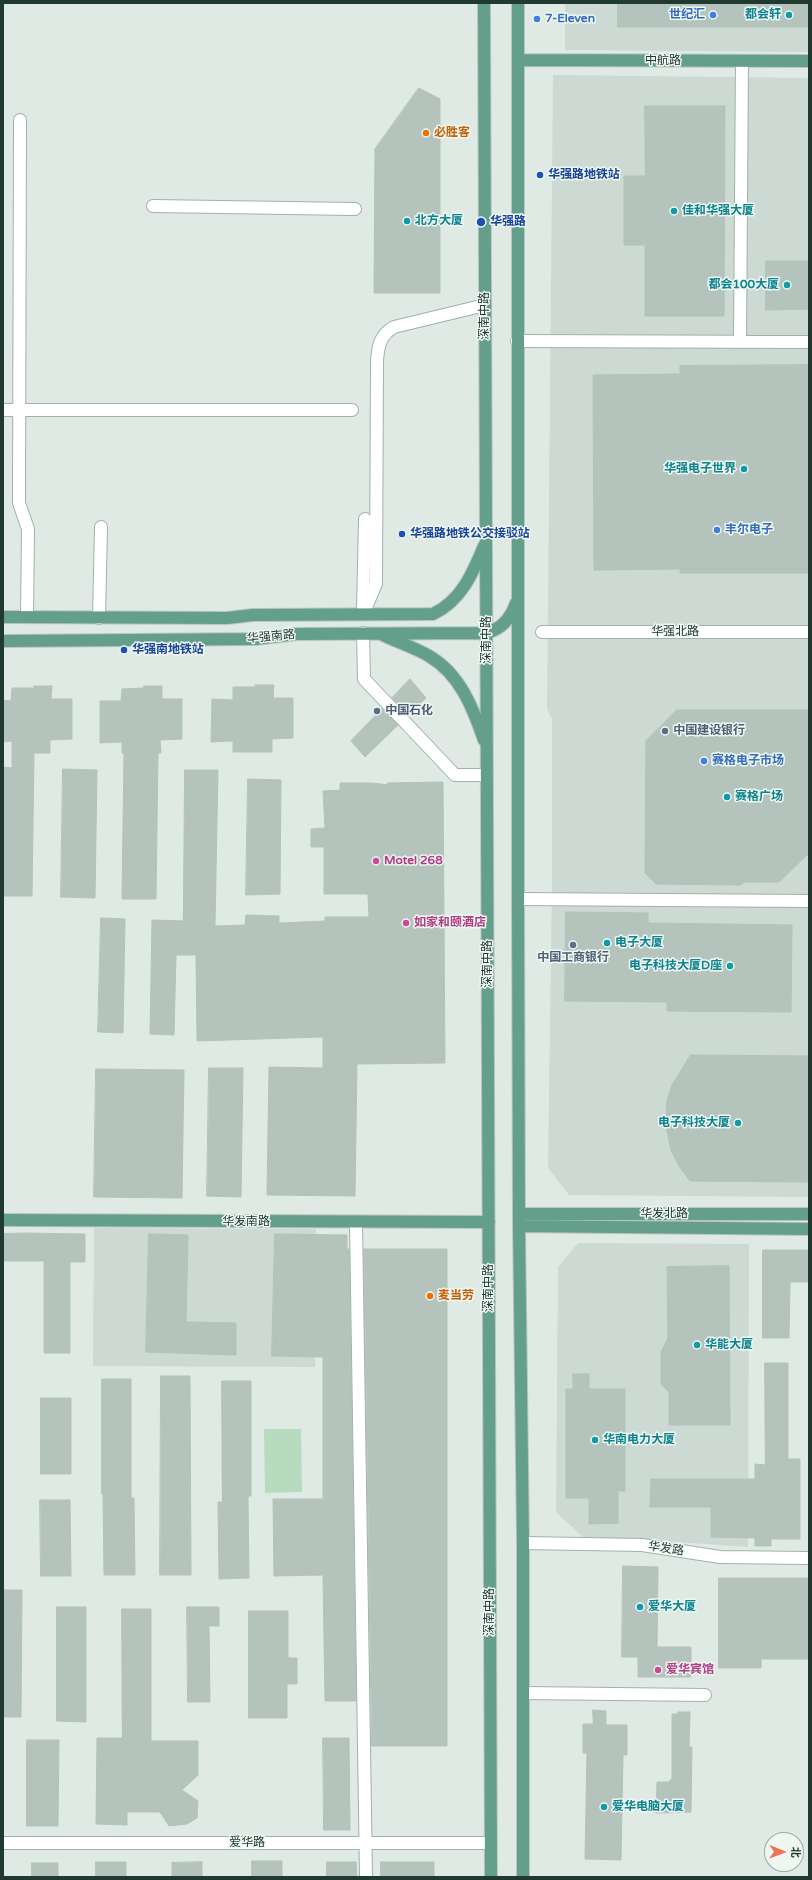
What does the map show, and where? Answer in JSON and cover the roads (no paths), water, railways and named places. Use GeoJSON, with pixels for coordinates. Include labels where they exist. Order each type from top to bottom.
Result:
{"type":"FeatureCollection","features":[{"type":"Feature","properties":{"kind":"main road","name":"深南中路"},"geometry":{"type":"LineString","coordinates":[[484,3],[490,1877]]}},
{"type":"Feature","properties":{"kind":"main road"},"geometry":{"type":"LineString","coordinates":[[518,3],[518,899],[519,1226],[523,1543],[523,1877]]}},
{"type":"Feature","properties":{"kind":"main road","name":"中航路"},"geometry":{"type":"LineString","coordinates":[[518,60],[809,62]]}},
{"type":"Feature","properties":{"kind":"main road","name":"华强南路"},"geometry":{"type":"LineString","coordinates":[[3,617],[227,618],[253,615],[433,614],[449,605],[459,595],[473,571],[486,539]]}},
{"type":"Feature","properties":{"kind":"main road","name":"华强南路"},"geometry":{"type":"LineString","coordinates":[[3,641],[255,639],[297,634],[486,633],[496,631],[506,622],[513,612],[519,596]]}},
{"type":"Feature","properties":{"kind":"main road"},"geometry":{"type":"LineString","coordinates":[[378,633],[428,655],[447,669],[464,692],[487,748]]}},
{"type":"Feature","properties":{"kind":"main road","name":"华发北路"},"geometry":{"type":"LineString","coordinates":[[519,1214],[809,1214]]}},
{"type":"Feature","properties":{"kind":"main road","name":"华发南路"},"geometry":{"type":"LineString","coordinates":[[3,1220],[489,1222]]}},
{"type":"Feature","properties":{"kind":"main road","name":"华发北路"},"geometry":{"type":"LineString","coordinates":[[519,1226],[809,1229]]}},
{"type":"Feature","properties":{"kind":"street"},"geometry":{"type":"LineString","coordinates":[[740,340],[742,61]]}},
{"type":"Feature","properties":{"kind":"street"},"geometry":{"type":"LineString","coordinates":[[20,120],[19,503],[28,529],[26,617]]}},
{"type":"Feature","properties":{"kind":"street"},"geometry":{"type":"LineString","coordinates":[[154,206],[355,209]]}},
{"type":"Feature","properties":{"kind":"street"},"geometry":{"type":"LineString","coordinates":[[363,614],[376,584],[377,361],[380,340],[386,331],[394,327],[485,305]]}},
{"type":"Feature","properties":{"kind":"street"},"geometry":{"type":"LineString","coordinates":[[517,341],[740,340],[809,342]]}},
{"type":"Feature","properties":{"kind":"street"},"geometry":{"type":"LineString","coordinates":[[3,410],[352,410]]}},
{"type":"Feature","properties":{"kind":"street"},"geometry":{"type":"LineString","coordinates":[[363,614],[365,519]]}},
{"type":"Feature","properties":{"kind":"street"},"geometry":{"type":"LineString","coordinates":[[99,618],[101,527]]}},
{"type":"Feature","properties":{"kind":"street","name":"华强北路"},"geometry":{"type":"LineString","coordinates":[[542,632],[809,632]]}},
{"type":"Feature","properties":{"kind":"street"},"geometry":{"type":"LineString","coordinates":[[363,633],[364,679],[455,775],[487,775]]}},
{"type":"Feature","properties":{"kind":"street"},"geometry":{"type":"LineString","coordinates":[[518,899],[809,901]]}},
{"type":"Feature","properties":{"kind":"street"},"geometry":{"type":"LineString","coordinates":[[356,1222],[366,1877]]}},
{"type":"Feature","properties":{"kind":"street","name":"华发路"},"geometry":{"type":"LineString","coordinates":[[523,1543],[642,1545],[720,1557],[809,1558]]}},
{"type":"Feature","properties":{"kind":"street"},"geometry":{"type":"LineString","coordinates":[[522,1692],[705,1694]]}},
{"type":"Feature","properties":{"kind":"street","name":"爱华路"},"geometry":{"type":"LineString","coordinates":[[3,1843],[490,1843]]}},
{"type":"Feature","properties":{"kind":"place","name":"世纪汇"},"geometry":{"type":"Point","coordinates":[713,15]}},
{"type":"Feature","properties":{"kind":"place","name":"都会轩"},"geometry":{"type":"Point","coordinates":[789,15]}},
{"type":"Feature","properties":{"kind":"place","name":"7-Eleven"},"geometry":{"type":"Point","coordinates":[537,19]}},
{"type":"Feature","properties":{"kind":"place","name":"必胜客"},"geometry":{"type":"Point","coordinates":[426,133]}},
{"type":"Feature","properties":{"kind":"place","name":"华强路地铁站"},"geometry":{"type":"Point","coordinates":[540,175]}},
{"type":"Feature","properties":{"kind":"place","name":"佳和华强大厦"},"geometry":{"type":"Point","coordinates":[674,211]}},
{"type":"Feature","properties":{"kind":"place","name":"北方大厦"},"geometry":{"type":"Point","coordinates":[407,221]}},
{"type":"Feature","properties":{"kind":"place","name":"华强路"},"geometry":{"type":"Point","coordinates":[481,222]}},
{"type":"Feature","properties":{"kind":"place","name":"都会100大厦"},"geometry":{"type":"Point","coordinates":[787,285]}},
{"type":"Feature","properties":{"kind":"place","name":"华强电子世界"},"geometry":{"type":"Point","coordinates":[744,469]}},
{"type":"Feature","properties":{"kind":"place","name":"丰尔电子"},"geometry":{"type":"Point","coordinates":[717,530]}},
{"type":"Feature","properties":{"kind":"place","name":"华强路地铁公交接驳站"},"geometry":{"type":"Point","coordinates":[402,534]}},
{"type":"Feature","properties":{"kind":"place","name":"华强南地铁站"},"geometry":{"type":"Point","coordinates":[124,650]}},
{"type":"Feature","properties":{"kind":"place","name":"中国石化"},"geometry":{"type":"Point","coordinates":[377,711]}},
{"type":"Feature","properties":{"kind":"place","name":"中国建设银行"},"geometry":{"type":"Point","coordinates":[665,731]}},
{"type":"Feature","properties":{"kind":"place","name":"赛格电子市场"},"geometry":{"type":"Point","coordinates":[704,761]}},
{"type":"Feature","properties":{"kind":"place","name":"赛格广场"},"geometry":{"type":"Point","coordinates":[727,797]}},
{"type":"Feature","properties":{"kind":"place","name":"Motel 268"},"geometry":{"type":"Point","coordinates":[376,861]}},
{"type":"Feature","properties":{"kind":"place","name":"如家和颐酒店"},"geometry":{"type":"Point","coordinates":[406,923]}},
{"type":"Feature","properties":{"kind":"place","name":"电子大厦"},"geometry":{"type":"Point","coordinates":[607,943]}},
{"type":"Feature","properties":{"kind":"place","name":"中国工商银行"},"geometry":{"type":"Point","coordinates":[573,945]}},
{"type":"Feature","properties":{"kind":"place","name":"电子科技大厦D座"},"geometry":{"type":"Point","coordinates":[730,966]}},
{"type":"Feature","properties":{"kind":"place","name":"电子科技大厦"},"geometry":{"type":"Point","coordinates":[738,1123]}},
{"type":"Feature","properties":{"kind":"place","name":"麦当劳"},"geometry":{"type":"Point","coordinates":[430,1296]}},
{"type":"Feature","properties":{"kind":"place","name":"华能大厦"},"geometry":{"type":"Point","coordinates":[697,1345]}},
{"type":"Feature","properties":{"kind":"place","name":"华南电力大厦"},"geometry":{"type":"Point","coordinates":[595,1440]}},
{"type":"Feature","properties":{"kind":"place","name":"爱华大厦"},"geometry":{"type":"Point","coordinates":[640,1607]}},
{"type":"Feature","properties":{"kind":"place","name":"爱华宾馆"},"geometry":{"type":"Point","coordinates":[658,1670]}},
{"type":"Feature","properties":{"kind":"place","name":"爱华电脑大厦"},"geometry":{"type":"Point","coordinates":[604,1807]}}]}
